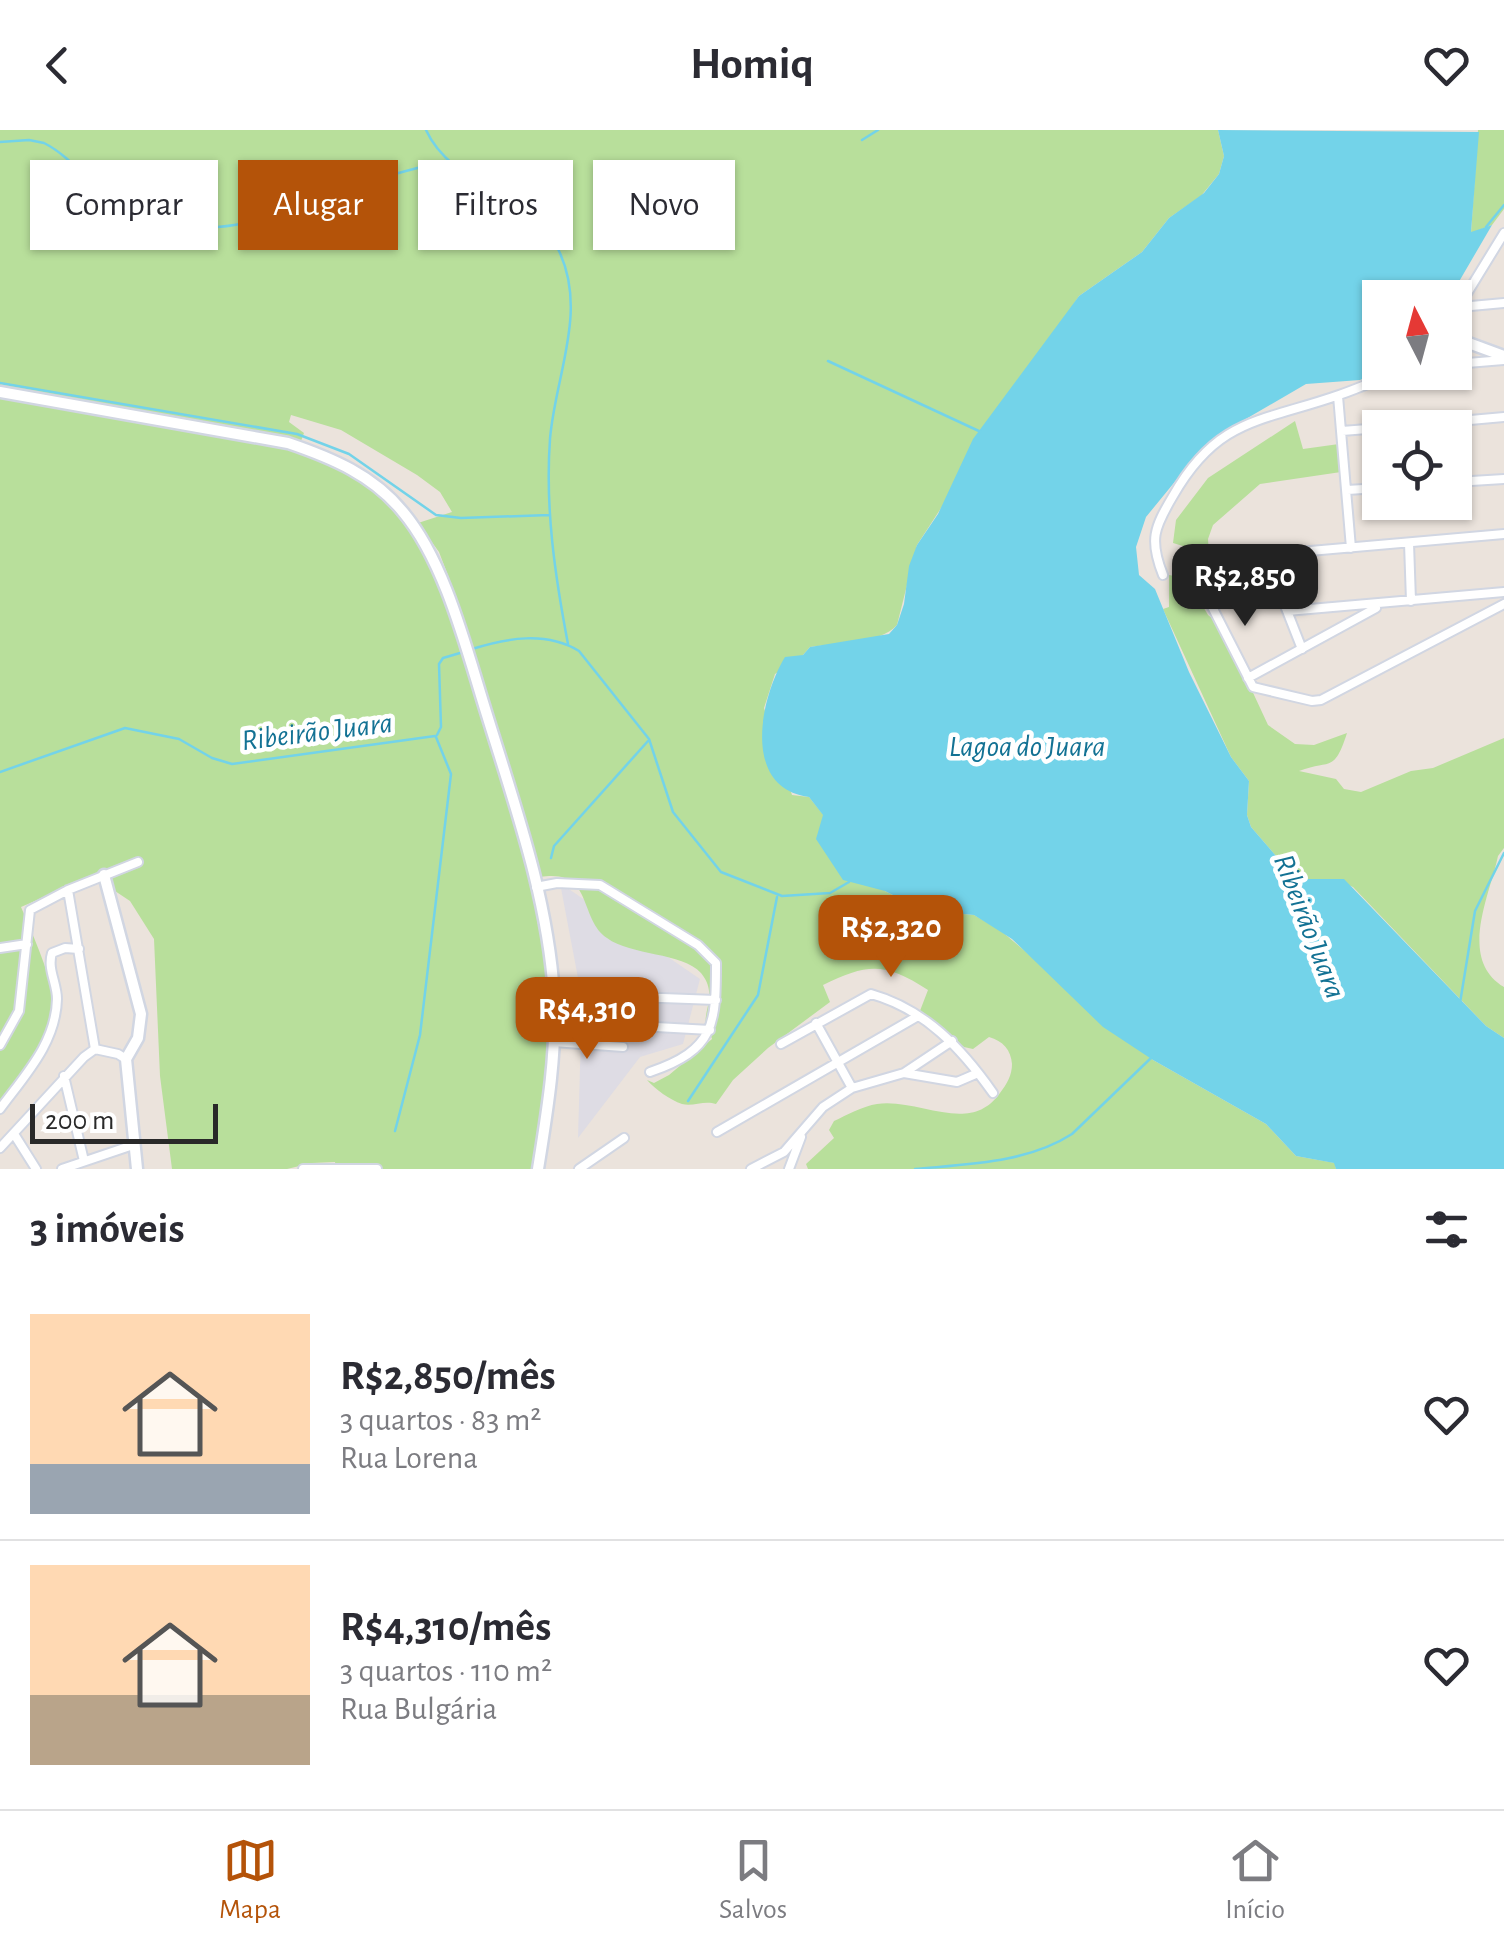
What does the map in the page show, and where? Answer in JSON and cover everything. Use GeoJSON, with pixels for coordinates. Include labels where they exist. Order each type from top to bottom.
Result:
{"type":"FeatureCollection","features":[{"type":"Feature","properties":{"kind":"main road"},"geometry":{"type":"LineString","coordinates":[[1472,345],[1504,358]]}},
{"type":"Feature","properties":{"kind":"main road"},"geometry":{"type":"LineString","coordinates":[[0,392],[288,443],[348,466],[380,488],[415,529],[442,582],[474,674],[549,944],[554,1042],[538,1169]]}},
{"type":"Feature","properties":{"kind":"main road"},"geometry":{"type":"LineString","coordinates":[[104,876],[141,1014],[138,1038],[126,1060],[138,1169]]}},
{"type":"Feature","properties":{"kind":"street"},"geometry":{"type":"LineString","coordinates":[[1472,288],[1500,246],[1504,233]]}},
{"type":"Feature","properties":{"kind":"street"},"geometry":{"type":"LineString","coordinates":[[1472,307],[1504,302]]}},
{"type":"Feature","properties":{"kind":"street"},"geometry":{"type":"LineString","coordinates":[[1472,362],[1504,358]]}},
{"type":"Feature","properties":{"kind":"street"},"geometry":{"type":"LineString","coordinates":[[1164,575],[1152,548],[1161,516],[1185,474],[1220,437],[1253,420],[1362,386]]}},
{"type":"Feature","properties":{"kind":"street"},"geometry":{"type":"LineString","coordinates":[[1338,396],[1352,548]]}},
{"type":"Feature","properties":{"kind":"street"},"geometry":{"type":"LineString","coordinates":[[1472,420],[1504,417]]}},
{"type":"Feature","properties":{"kind":"street"},"geometry":{"type":"LineString","coordinates":[[1342,431],[1362,429]]}},
{"type":"Feature","properties":{"kind":"street"},"geometry":{"type":"LineString","coordinates":[[1472,481],[1504,479]]}},
{"type":"Feature","properties":{"kind":"street"},"geometry":{"type":"LineString","coordinates":[[1347,490],[1362,489]]}},
{"type":"Feature","properties":{"kind":"street"},"geometry":{"type":"LineString","coordinates":[[1218,559],[1504,534]]}},
{"type":"Feature","properties":{"kind":"street"},"geometry":{"type":"LineString","coordinates":[[1409,543],[1411,600]]}},
{"type":"Feature","properties":{"kind":"street"},"geometry":{"type":"LineString","coordinates":[[1265,555],[1302,649]]}},
{"type":"Feature","properties":{"kind":"street"},"geometry":{"type":"LineString","coordinates":[[1202,587],[1253,688],[1321,700],[1504,604]]}},
{"type":"Feature","properties":{"kind":"street"},"geometry":{"type":"LineString","coordinates":[[1287,611],[1504,592]]}},
{"type":"Feature","properties":{"kind":"street"},"geometry":{"type":"LineString","coordinates":[[1248,678],[1380,605]]}},
{"type":"Feature","properties":{"kind":"street"},"geometry":{"type":"LineString","coordinates":[[0,1044],[19,1011],[30,910],[138,862]]}},
{"type":"Feature","properties":{"kind":"street"},"geometry":{"type":"LineString","coordinates":[[536,887],[557,883],[600,885],[698,945],[716,963],[716,1000],[705,1041],[670,1066],[650,1072]]}},
{"type":"Feature","properties":{"kind":"street"},"geometry":{"type":"LineString","coordinates":[[68,890],[95,1050]]}},
{"type":"Feature","properties":{"kind":"street"},"geometry":{"type":"LineString","coordinates":[[0,948],[27,944]]}},
{"type":"Feature","properties":{"kind":"street"},"geometry":{"type":"LineString","coordinates":[[0,1108],[36,1061],[54,1022],[57,996],[49,961],[52,953],[64,948],[79,949]]}},
{"type":"Feature","properties":{"kind":"street"},"geometry":{"type":"LineString","coordinates":[[554,994],[716,1000]]}},
{"type":"Feature","properties":{"kind":"street"},"geometry":{"type":"LineString","coordinates":[[781,1044],[872,994],[918,1016],[952,1042],[992,1093]]}},
{"type":"Feature","properties":{"kind":"street"},"geometry":{"type":"LineString","coordinates":[[717,1132],[918,1016]]}},
{"type":"Feature","properties":{"kind":"street"},"geometry":{"type":"LineString","coordinates":[[816,1023],[852,1088]]}},
{"type":"Feature","properties":{"kind":"street"},"geometry":{"type":"LineString","coordinates":[[656,1026],[710,1030]]}},
{"type":"Feature","properties":{"kind":"street"},"geometry":{"type":"LineString","coordinates":[[554,1042],[623,1047]]}},
{"type":"Feature","properties":{"kind":"street"},"geometry":{"type":"LineString","coordinates":[[751,1169],[784,1152],[823,1107],[852,1088],[904,1073],[952,1042]]}},
{"type":"Feature","properties":{"kind":"street"},"geometry":{"type":"LineString","coordinates":[[0,1148],[64,1076],[95,1050],[118,1054],[126,1060]]}},
{"type":"Feature","properties":{"kind":"street"},"geometry":{"type":"LineString","coordinates":[[904,1073],[956,1082],[978,1073]]}},
{"type":"Feature","properties":{"kind":"street"},"geometry":{"type":"LineString","coordinates":[[64,1076],[84,1161]]}},
{"type":"Feature","properties":{"kind":"street"},"geometry":{"type":"LineString","coordinates":[[790,1169],[802,1133]]}},
{"type":"Feature","properties":{"kind":"street"},"geometry":{"type":"LineString","coordinates":[[14,1134],[36,1169]]}},
{"type":"Feature","properties":{"kind":"street"},"geometry":{"type":"LineString","coordinates":[[579,1169],[624,1138]]}},
{"type":"Feature","properties":{"kind":"street"},"geometry":{"type":"LineString","coordinates":[[62,1169],[134,1145]]}},
{"type":"Feature","properties":{"kind":"street"},"geometry":{"type":"LineString","coordinates":[[303,1169],[377,1169]]}},
{"type":"Feature","properties":{"kind":"shaded area"},"geometry":{"type":"Polygon","coordinates":[[[560,883],[700,979],[683,1044],[640,1057],[578,1138],[582,999],[560,883]]]}},
{"type":"Feature","properties":{"kind":"green space"},"geometry":{"type":"Polygon","coordinates":[[[0,130],[1218,130],[1224,156],[1219,174],[1201,196],[1169,218],[1142,252],[1079,296],[917,545],[897,625],[868,640],[810,647],[775,674],[764,708],[792,795],[809,797],[885,891],[922,910],[974,915],[1000,930],[1153,1060],[1266,1124],[1296,1156],[1335,1163],[1336,1169],[808,1169],[806,1164],[834,1138],[829,1130],[834,1121],[872,1105],[893,1104],[959,1114],[974,1112],[988,1106],[1010,1076],[1011,1059],[1002,1044],[989,1037],[973,1049],[964,1047],[918,1016],[928,990],[888,970],[852,973],[823,985],[830,1002],[768,1048],[733,1080],[716,1104],[690,1105],[673,1100],[647,1080],[654,1083],[669,1075],[712,1039],[706,1025],[709,988],[701,973],[682,961],[629,948],[607,938],[592,919],[577,887],[557,876],[540,877],[462,612],[439,552],[418,523],[452,512],[440,492],[341,430],[291,415],[289,422],[304,433],[301,441],[0,387],[0,130]]]}},
{"type":"Feature","properties":{"kind":"green space"},"geometry":{"type":"Polygon","coordinates":[[[1478,130],[1504,130],[1504,209],[1492,225],[1471,233],[1478,130]]]}},
{"type":"Feature","properties":{"kind":"green space"},"geometry":{"type":"Polygon","coordinates":[[[0,398],[276,446],[339,465],[399,513],[430,556],[453,615],[521,847],[532,868],[548,977],[548,1053],[534,1169],[336,1169],[335,1162],[287,1169],[172,1169],[160,1076],[154,939],[130,901],[112,889],[104,871],[21,907],[45,967],[52,1010],[38,1050],[0,1103],[0,398]]]}},
{"type":"Feature","properties":{"kind":"green space"},"geometry":{"type":"Polygon","coordinates":[[[1295,421],[1303,449],[1339,444],[1341,472],[1260,484],[1213,525],[1208,539],[1209,554],[1173,543],[1176,520],[1208,478],[1295,421]]]}},
{"type":"Feature","properties":{"kind":"green space"},"geometry":{"type":"Polygon","coordinates":[[[1169,575],[1186,578],[1208,615],[1222,626],[1268,725],[1295,744],[1314,745],[1347,733],[1334,760],[1299,771],[1336,779],[1344,789],[1361,792],[1504,738],[1504,848],[1498,856],[1484,909],[1480,944],[1482,961],[1504,987],[1504,1038],[1486,1026],[1353,887],[1331,880],[1296,879],[1251,827],[1247,815],[1249,781],[1231,757],[1163,609],[1169,607],[1169,575]]]}},
{"type":"Feature","properties":{"kind":"water","name":"Lagoa do Juara"},"geometry":{"type":"Polygon","coordinates":[[[1218,130],[1479,132],[1471,232],[1492,225],[1460,280],[1362,280],[1362,379],[1306,384],[1220,434],[1191,462],[1146,517],[1136,547],[1139,575],[1155,589],[1189,672],[1231,757],[1249,781],[1247,815],[1251,827],[1296,879],[1344,879],[1486,1026],[1504,1038],[1504,1169],[1336,1169],[1334,1163],[1296,1156],[1266,1124],[1103,1027],[1012,939],[974,915],[922,910],[885,891],[843,880],[816,839],[823,815],[809,797],[787,790],[773,777],[765,760],[764,717],[785,657],[803,655],[810,647],[889,634],[897,625],[917,545],[938,514],[973,439],[1079,296],[1142,252],[1169,218],[1204,193],[1219,174],[1224,156],[1218,130]]]}},
{"type":"Feature","properties":{"kind":"waterway"},"geometry":{"type":"LineString","coordinates":[[426,130],[454,165],[512,203],[547,232],[567,274],[570,321],[550,439],[549,491],[552,542],[568,644]]}},
{"type":"Feature","properties":{"kind":"waterway"},"geometry":{"type":"LineString","coordinates":[[862,140],[878,130]]}},
{"type":"Feature","properties":{"kind":"waterway"},"geometry":{"type":"LineString","coordinates":[[0,142],[44,143],[127,211],[156,222],[186,227],[247,223],[418,168]]}},
{"type":"Feature","properties":{"kind":"waterway"},"geometry":{"type":"LineString","coordinates":[[1486,227],[1504,205]]}},
{"type":"Feature","properties":{"kind":"waterway"},"geometry":{"type":"LineString","coordinates":[[828,361],[981,432]]}},
{"type":"Feature","properties":{"kind":"waterway"},"geometry":{"type":"LineString","coordinates":[[0,383],[297,434],[349,454],[436,515],[549,515]]}},
{"type":"Feature","properties":{"kind":"waterway","name":"Ribeirão Juara"},"geometry":{"type":"LineString","coordinates":[[472,649],[526,638],[553,641],[579,651],[649,739],[673,812],[721,872],[782,896],[830,893],[849,882]]}},
{"type":"Feature","properties":{"kind":"waterway","name":"Ribeirão Juara"},"geometry":{"type":"LineString","coordinates":[[437,735],[441,727],[439,664],[443,658],[460,653]]}},
{"type":"Feature","properties":{"kind":"waterway","name":"Ribeirão Juara"},"geometry":{"type":"LineString","coordinates":[[0,772],[125,728],[179,739],[212,758],[232,764],[435,736]]}},
{"type":"Feature","properties":{"kind":"waterway"},"geometry":{"type":"LineString","coordinates":[[395,1131],[420,1035],[451,774],[436,737]]}},
{"type":"Feature","properties":{"kind":"waterway"},"geometry":{"type":"LineString","coordinates":[[551,858],[554,846],[648,741]]}},
{"type":"Feature","properties":{"kind":"waterway"},"geometry":{"type":"LineString","coordinates":[[1460,1003],[1475,911],[1504,853]]}},
{"type":"Feature","properties":{"kind":"waterway"},"geometry":{"type":"LineString","coordinates":[[688,1101],[758,995],[777,897]]}},
{"type":"Feature","properties":{"kind":"waterway"},"geometry":{"type":"LineString","coordinates":[[915,1169],[996,1160],[1055,1144],[1072,1134],[1151,1058]]}}]}
